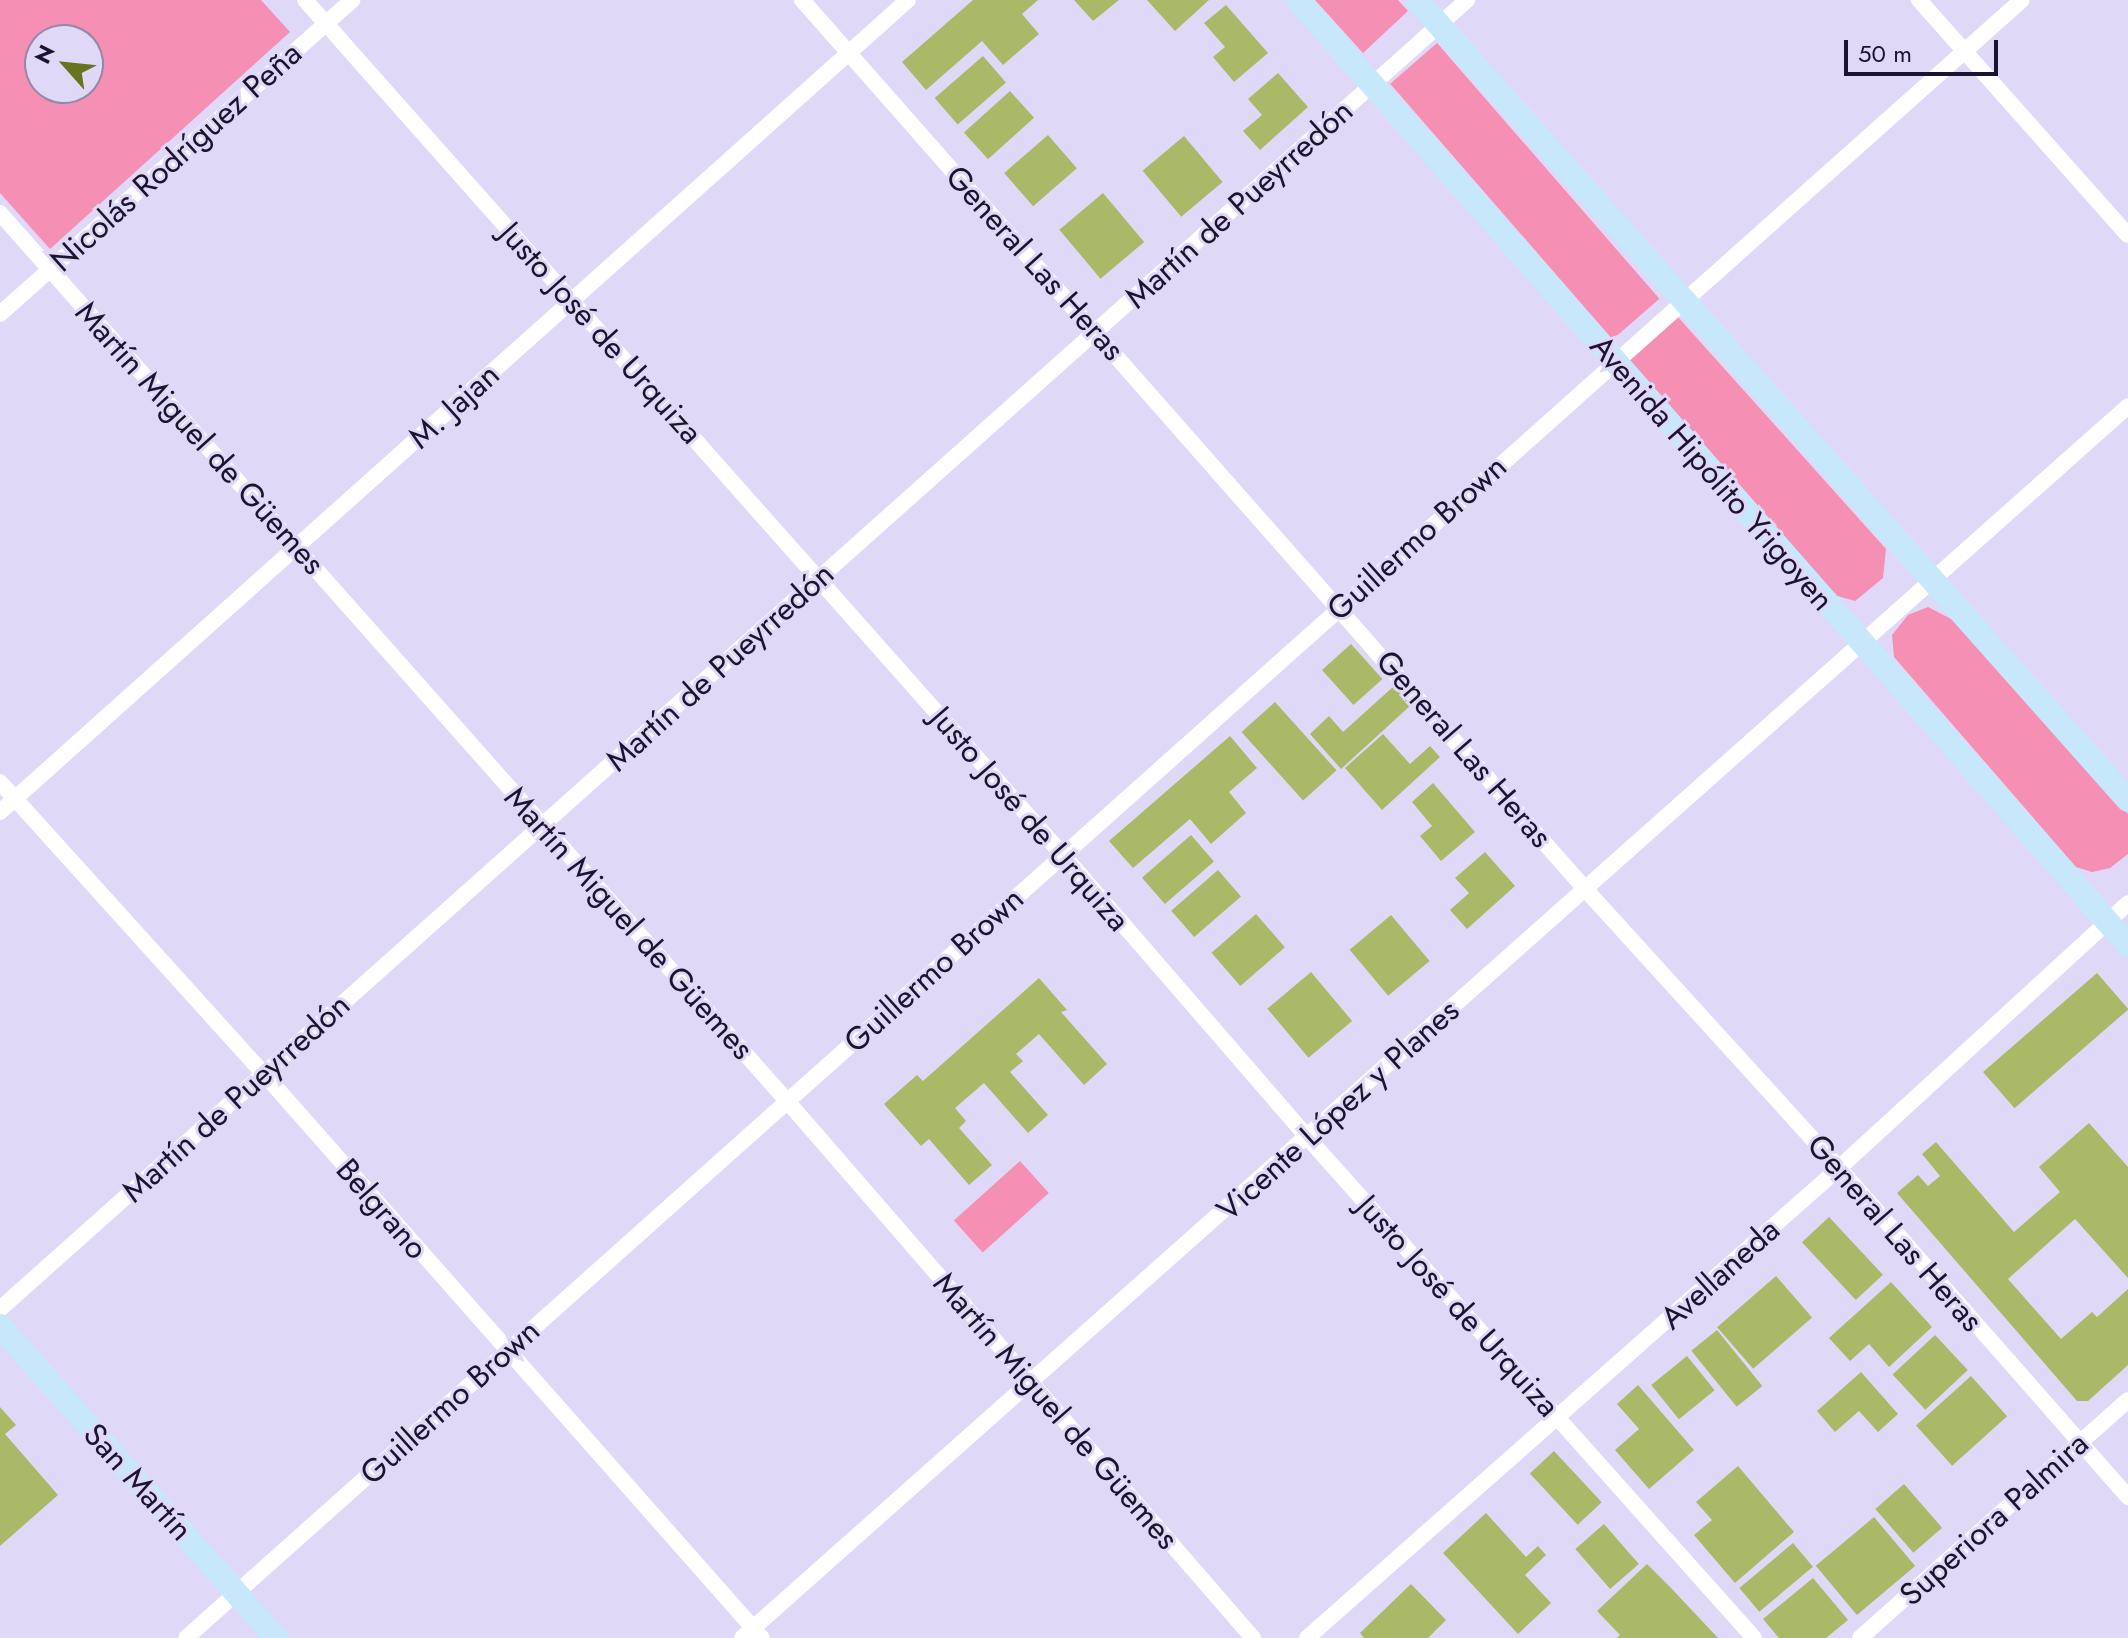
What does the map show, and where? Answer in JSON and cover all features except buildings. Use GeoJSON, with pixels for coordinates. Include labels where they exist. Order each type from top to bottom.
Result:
{"type":"FeatureCollection","features":[{"type":"Feature","properties":{"kind":"main road","name":"Avenida Hipólito Yrigoyen"},"geometry":{"type":"LineString","coordinates":[[1298,0],[2128,945]]}},
{"type":"Feature","properties":{"kind":"main road"},"geometry":{"type":"LineString","coordinates":[[1417,0],[1682,302],[2128,800]]}},
{"type":"Feature","properties":{"kind":"main road","name":"San Martín"},"geometry":{"type":"LineString","coordinates":[[0,1326],[276,1638]]}},
{"type":"Feature","properties":{"kind":"street","name":"Justo José de Urquiza"},"geometry":{"type":"LineString","coordinates":[[305,0],[1063,855],[1307,1137],[1754,1638]]}},
{"type":"Feature","properties":{"kind":"street","name":"Nicolás Rodríguez Peña"},"geometry":{"type":"LineString","coordinates":[[0,314],[352,0]]}},
{"type":"Feature","properties":{"kind":"street","name":"General Las Heras"},"geometry":{"type":"LineString","coordinates":[[802,0],[1340,607],[1586,890],[1839,1168],[2128,1497]]}},
{"type":"Feature","properties":{"kind":"street","name":"M. Jajan"},"geometry":{"type":"LineString","coordinates":[[0,812],[908,0]]}},
{"type":"Feature","properties":{"kind":"street","name":"Martín de Pueyrredón"},"geometry":{"type":"LineString","coordinates":[[0,1309],[1467,0]]}},
{"type":"Feature","properties":{"kind":"street"},"geometry":{"type":"LineString","coordinates":[[1919,0],[2128,235]]}},
{"type":"Feature","properties":{"kind":"street","name":"Guillermo Brown"},"geometry":{"type":"LineString","coordinates":[[186,1638],[2022,0]]}},
{"type":"Feature","properties":{"kind":"street","name":"Martín Miguel de Güemes"},"geometry":{"type":"LineString","coordinates":[[0,213],[787,1101],[1253,1638]]}},
{"type":"Feature","properties":{"kind":"street","name":"Vicente López y Planes"},"geometry":{"type":"LineString","coordinates":[[752,1635],[2128,406]]}},
{"type":"Feature","properties":{"kind":"street","name":"Belgrano"},"geometry":{"type":"LineString","coordinates":[[0,782],[264,1074],[752,1635]]}},
{"type":"Feature","properties":{"kind":"street","name":"Avellaneda"},"geometry":{"type":"LineString","coordinates":[[1307,1638],[1839,1168],[2128,903]]}},
{"type":"Feature","properties":{"kind":"street","name":"Superiora Palmira"},"geometry":{"type":"LineString","coordinates":[[1860,1638],[2128,1400]]}},
{"type":"Feature","properties":{"kind":"shaded area"},"geometry":{"type":"Polygon","coordinates":[[[0,0],[261,0],[290,32],[50,249],[0,193],[0,0]]]}},
{"type":"Feature","properties":{"kind":"shaded area"},"geometry":{"type":"Polygon","coordinates":[[[1315,0],[1398,0],[1408,11],[1363,53],[1315,0]]]}},
{"type":"Feature","properties":{"kind":"shaded area"},"geometry":{"type":"Polygon","coordinates":[[[1437,43],[1659,299],[1613,340],[1390,84],[1437,43]]]}},
{"type":"Feature","properties":{"kind":"shaded area"},"geometry":{"type":"Polygon","coordinates":[[[1677,316],[1886,549],[1883,578],[1855,601],[1834,595],[1629,360],[1677,316]]]}},
{"type":"Feature","properties":{"kind":"shaded area"},"geometry":{"type":"Polygon","coordinates":[[[1928,607],[1955,621],[2128,814],[2128,854],[2110,868],[2092,872],[2076,867],[1894,657],[1892,635],[1908,615],[1928,607]]]}},
{"type":"Feature","properties":{"kind":"shaded area"},"geometry":{"type":"Polygon","coordinates":[[[1020,1161],[1049,1193],[983,1253],[954,1221],[1020,1161]]]}}]}
